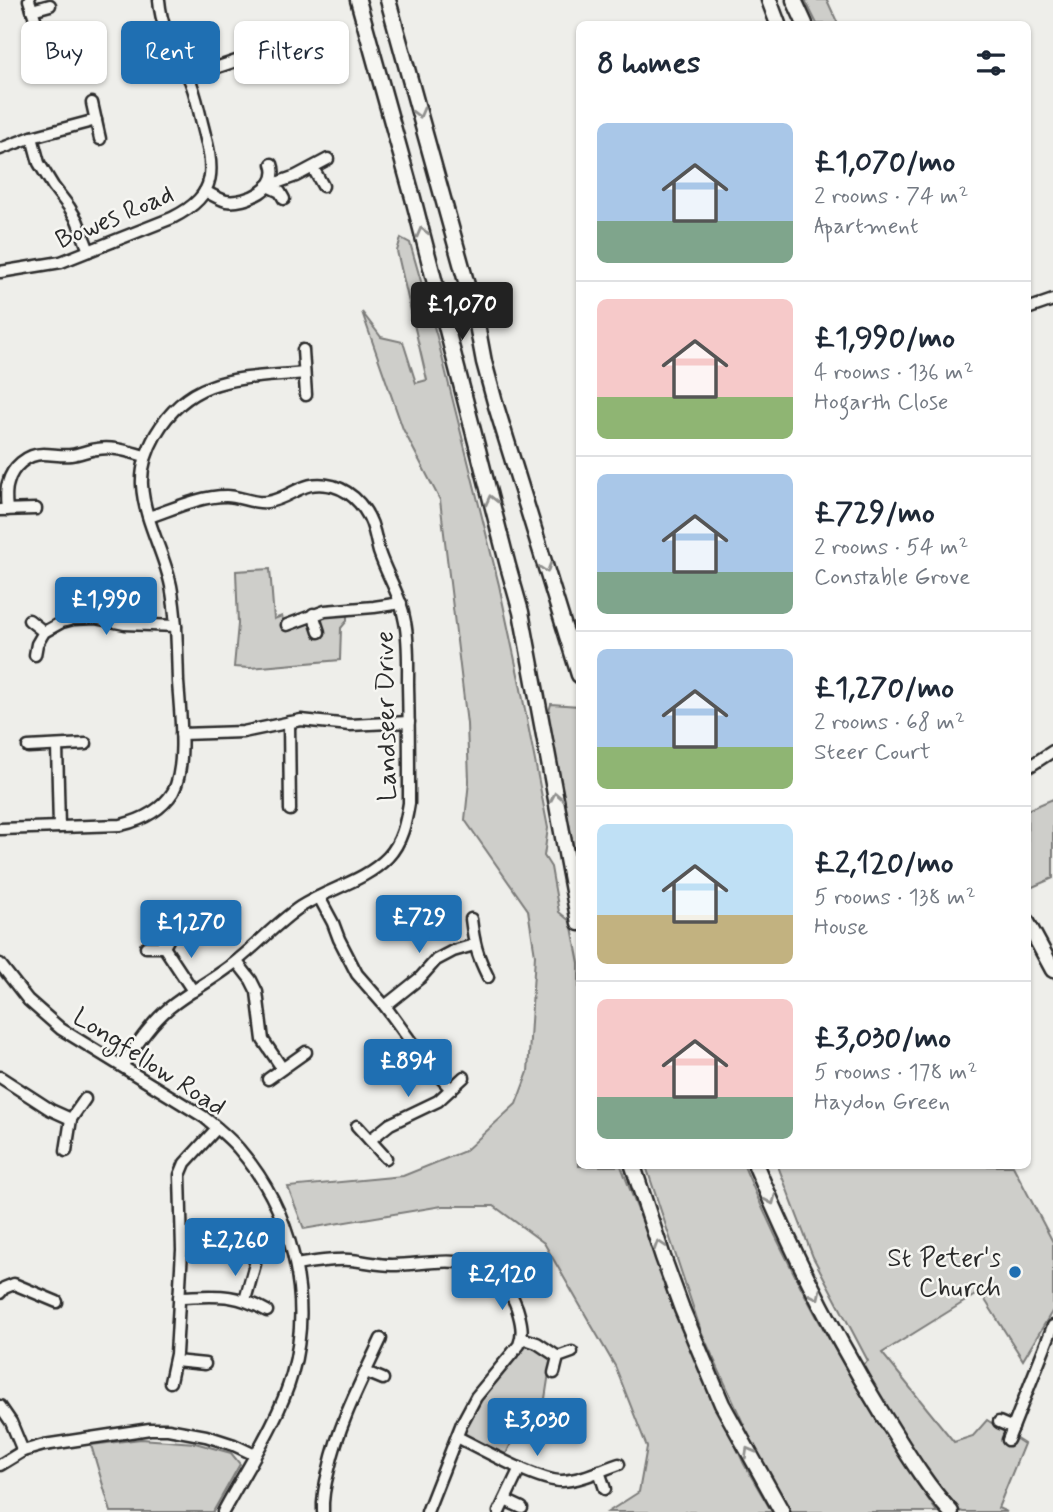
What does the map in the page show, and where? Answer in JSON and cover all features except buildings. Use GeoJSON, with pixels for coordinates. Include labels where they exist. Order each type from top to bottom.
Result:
{"type":"FeatureCollection","features":[{"type":"Feature","properties":{"kind":"street","name":"Bowes Road"},"geometry":{"type":"LineString","coordinates":[[159,0],[162,21]]}},
{"type":"Feature","properties":{"kind":"street"},"geometry":{"type":"LineString","coordinates":[[358,0],[413,198],[521,612],[576,907]]}},
{"type":"Feature","properties":{"kind":"street"},"geometry":{"type":"LineString","coordinates":[[388,0],[475,314],[496,406],[576,665]]}},
{"type":"Feature","properties":{"kind":"street"},"geometry":{"type":"LineString","coordinates":[[769,0],[777,21]]}},
{"type":"Feature","properties":{"kind":"street"},"geometry":{"type":"LineString","coordinates":[[794,0],[804,21]]}},
{"type":"Feature","properties":{"kind":"street"},"geometry":{"type":"LineString","coordinates":[[30,5],[50,5]]}},
{"type":"Feature","properties":{"kind":"street","name":"Bowes Road"},"geometry":{"type":"LineString","coordinates":[[0,272],[49,265],[89,251],[172,218],[187,211],[197,202],[210,179],[211,156],[190,84]]}},
{"type":"Feature","properties":{"kind":"street"},"geometry":{"type":"LineString","coordinates":[[92,103],[100,139]]}},
{"type":"Feature","properties":{"kind":"street"},"geometry":{"type":"LineString","coordinates":[[0,149],[32,137],[96,120]]}},
{"type":"Feature","properties":{"kind":"street"},"geometry":{"type":"LineString","coordinates":[[32,137],[39,163],[69,207],[89,251]]}},
{"type":"Feature","properties":{"kind":"street"},"geometry":{"type":"LineString","coordinates":[[267,186],[296,176],[328,159]]}},
{"type":"Feature","properties":{"kind":"street"},"geometry":{"type":"LineString","coordinates":[[205,191],[234,201],[256,195],[273,178],[275,173],[272,164]]}},
{"type":"Feature","properties":{"kind":"street"},"geometry":{"type":"LineString","coordinates":[[313,168],[323,186]]}},
{"type":"Feature","properties":{"kind":"street"},"geometry":{"type":"LineString","coordinates":[[267,186],[280,192],[284,199]]}},
{"type":"Feature","properties":{"kind":"street"},"geometry":{"type":"LineString","coordinates":[[1031,308],[1053,300]]}},
{"type":"Feature","properties":{"kind":"street"},"geometry":{"type":"LineString","coordinates":[[303,350],[306,395]]}},
{"type":"Feature","properties":{"kind":"street"},"geometry":{"type":"LineString","coordinates":[[0,830],[121,825],[152,814],[173,791],[180,765],[181,734],[176,626],[171,586],[149,517],[142,484],[145,456],[172,410],[203,388],[224,381],[304,373]]}},
{"type":"Feature","properties":{"kind":"street"},"geometry":{"type":"LineString","coordinates":[[36,509],[3,510],[7,483],[12,472],[18,464],[33,455],[73,455],[107,448],[145,456]]}},
{"type":"Feature","properties":{"kind":"street","name":"Landseer Drive"},"geometry":{"type":"LineString","coordinates":[[122,1066],[167,1010],[237,962],[303,906],[376,868],[390,855],[400,839],[409,803],[407,637],[401,603],[377,548],[368,516],[353,496],[334,486],[306,486],[266,502],[226,496],[149,517]]}},
{"type":"Feature","properties":{"kind":"street"},"geometry":{"type":"LineString","coordinates":[[287,625],[313,614],[336,609],[401,603]]}},
{"type":"Feature","properties":{"kind":"street"},"geometry":{"type":"LineString","coordinates":[[313,614],[319,632]]}},
{"type":"Feature","properties":{"kind":"street"},"geometry":{"type":"LineString","coordinates":[[35,655],[37,644],[44,632],[73,619],[83,617],[125,624],[176,626]]}},
{"type":"Feature","properties":{"kind":"street"},"geometry":{"type":"LineString","coordinates":[[29,620],[44,632]]}},
{"type":"Feature","properties":{"kind":"street"},"geometry":{"type":"LineString","coordinates":[[181,734],[243,732],[301,720],[349,725],[408,722]]}},
{"type":"Feature","properties":{"kind":"street"},"geometry":{"type":"LineString","coordinates":[[289,722],[290,810]]}},
{"type":"Feature","properties":{"kind":"street"},"geometry":{"type":"LineString","coordinates":[[28,747],[86,744]]}},
{"type":"Feature","properties":{"kind":"street"},"geometry":{"type":"LineString","coordinates":[[57,746],[59,827]]}},
{"type":"Feature","properties":{"kind":"street"},"geometry":{"type":"LineString","coordinates":[[1031,765],[1053,751]]}},
{"type":"Feature","properties":{"kind":"street"},"geometry":{"type":"LineString","coordinates":[[319,897],[351,964],[368,989],[386,1006],[425,1061],[451,1089]]}},
{"type":"Feature","properties":{"kind":"street"},"geometry":{"type":"LineString","coordinates":[[471,919],[477,957],[488,978]]}},
{"type":"Feature","properties":{"kind":"street"},"geometry":{"type":"LineString","coordinates":[[1031,929],[1053,970]]}},
{"type":"Feature","properties":{"kind":"street"},"geometry":{"type":"LineString","coordinates":[[164,947],[173,931]]}},
{"type":"Feature","properties":{"kind":"street"},"geometry":{"type":"LineString","coordinates":[[386,1006],[420,978],[436,960],[453,951],[474,945]]}},
{"type":"Feature","properties":{"kind":"street"},"geometry":{"type":"LineString","coordinates":[[146,947],[164,947]]}},
{"type":"Feature","properties":{"kind":"street"},"geometry":{"type":"LineString","coordinates":[[164,947],[192,991]]}},
{"type":"Feature","properties":{"kind":"street"},"geometry":{"type":"LineString","coordinates":[[237,962],[257,992],[264,1040],[282,1068]]}},
{"type":"Feature","properties":{"kind":"street","name":"Longfellow Road"},"geometry":{"type":"LineString","coordinates":[[0,964],[28,1000],[61,1029],[204,1117],[239,1149],[274,1202],[290,1241],[300,1300],[293,1373],[276,1416],[223,1512]]}},
{"type":"Feature","properties":{"kind":"street"},"geometry":{"type":"LineString","coordinates":[[268,1079],[306,1052]]}},
{"type":"Feature","properties":{"kind":"street"},"geometry":{"type":"LineString","coordinates":[[0,1077],[51,1111],[71,1119]]}},
{"type":"Feature","properties":{"kind":"street"},"geometry":{"type":"LineString","coordinates":[[370,1140],[390,1124],[433,1104],[464,1077]]}},
{"type":"Feature","properties":{"kind":"street"},"geometry":{"type":"LineString","coordinates":[[66,1151],[71,1119],[85,1099]]}},
{"type":"Feature","properties":{"kind":"street"},"geometry":{"type":"LineString","coordinates":[[357,1126],[386,1158]]}},
{"type":"Feature","properties":{"kind":"street"},"geometry":{"type":"LineString","coordinates":[[170,1382],[175,1361],[182,1250],[180,1175],[185,1163],[216,1128]]}},
{"type":"Feature","properties":{"kind":"street"},"geometry":{"type":"LineString","coordinates":[[635,1169],[682,1309],[717,1392],[782,1512]]}},
{"type":"Feature","properties":{"kind":"street"},"geometry":{"type":"LineString","coordinates":[[757,1169],[832,1326],[902,1446],[951,1512]]}},
{"type":"Feature","properties":{"kind":"street"},"geometry":{"type":"LineString","coordinates":[[296,1265],[348,1260],[390,1265],[459,1262],[491,1275],[508,1289],[521,1320],[522,1338],[509,1359],[476,1397],[427,1512]]}},
{"type":"Feature","properties":{"kind":"street"},"geometry":{"type":"LineString","coordinates":[[245,1300],[255,1264]]}},
{"type":"Feature","properties":{"kind":"street"},"geometry":{"type":"LineString","coordinates":[[0,1293],[14,1284],[57,1302]]}},
{"type":"Feature","properties":{"kind":"street"},"geometry":{"type":"LineString","coordinates":[[178,1297],[229,1296],[245,1300],[267,1311]]}},
{"type":"Feature","properties":{"kind":"street"},"geometry":{"type":"LineString","coordinates":[[1008,1440],[1053,1326]]}},
{"type":"Feature","properties":{"kind":"street"},"geometry":{"type":"LineString","coordinates":[[522,1338],[537,1343],[558,1357]]}},
{"type":"Feature","properties":{"kind":"street"},"geometry":{"type":"LineString","coordinates":[[323,1512],[323,1494],[332,1453],[345,1417],[381,1339]]}},
{"type":"Feature","properties":{"kind":"street"},"geometry":{"type":"LineString","coordinates":[[558,1357],[572,1352]]}},
{"type":"Feature","properties":{"kind":"street"},"geometry":{"type":"LineString","coordinates":[[554,1373],[558,1357]]}},
{"type":"Feature","properties":{"kind":"street"},"geometry":{"type":"LineString","coordinates":[[175,1361],[205,1363]]}},
{"type":"Feature","properties":{"kind":"street"},"geometry":{"type":"LineString","coordinates":[[366,1372],[383,1380]]}},
{"type":"Feature","properties":{"kind":"street"},"geometry":{"type":"LineString","coordinates":[[0,1406],[11,1422],[23,1451]]}},
{"type":"Feature","properties":{"kind":"street"},"geometry":{"type":"LineString","coordinates":[[999,1422],[1013,1428]]}},
{"type":"Feature","properties":{"kind":"street"},"geometry":{"type":"LineString","coordinates":[[0,1465],[23,1451],[44,1445],[123,1432],[168,1429],[206,1436],[254,1455]]}},
{"type":"Feature","properties":{"kind":"street"},"geometry":{"type":"LineString","coordinates":[[457,1437],[520,1468],[559,1481],[578,1478],[620,1464]]}},
{"type":"Feature","properties":{"kind":"street"},"geometry":{"type":"LineString","coordinates":[[499,1512],[520,1468]]}},
{"type":"Feature","properties":{"kind":"street"},"geometry":{"type":"LineString","coordinates":[[599,1471],[606,1489]]}},
{"type":"Feature","properties":{"kind":"street"},"geometry":{"type":"LineString","coordinates":[[505,1500],[522,1508]]}},
{"type":"Feature","properties":{"kind":"shaded area"},"geometry":{"type":"Polygon","coordinates":[[[805,0],[827,0],[837,21],[816,21],[805,0]]]}},
{"type":"Feature","properties":{"kind":"shaded area"},"geometry":{"type":"Polygon","coordinates":[[[401,238],[410,243],[437,337],[499,585],[520,684],[548,828],[544,856],[551,867],[559,912],[571,922],[576,948],[576,1169],[622,1169],[686,1336],[744,1464],[772,1512],[608,1512],[639,1492],[647,1447],[615,1366],[544,1243],[494,1206],[442,1206],[304,1229],[288,1187],[403,1176],[465,1151],[516,1104],[528,1072],[535,955],[528,910],[465,820],[469,781],[467,724],[440,500],[403,429],[362,312],[381,337],[403,342],[416,383],[427,380],[397,251],[401,238]]]}},
{"type":"Feature","properties":{"kind":"shaded area"},"geometry":{"type":"Polygon","coordinates":[[[270,569],[274,619],[282,616],[285,627],[316,615],[347,611],[347,621],[341,628],[340,660],[234,667],[238,624],[236,571],[270,569]]]}},
{"type":"Feature","properties":{"kind":"shaded area"},"geometry":{"type":"Polygon","coordinates":[[[551,704],[576,706],[576,860],[548,715],[551,704]]]}},
{"type":"Feature","properties":{"kind":"shaded area"},"geometry":{"type":"Polygon","coordinates":[[[1053,799],[1053,878],[1031,888],[1031,808],[1053,799]]]}},
{"type":"Feature","properties":{"kind":"shaded area"},"geometry":{"type":"Polygon","coordinates":[[[647,1169],[745,1169],[785,1256],[856,1387],[937,1512],[788,1512],[768,1478],[701,1331],[647,1169]]]}},
{"type":"Feature","properties":{"kind":"shaded area"},"geometry":{"type":"Polygon","coordinates":[[[779,1169],[1015,1169],[1053,1242],[1053,1310],[1023,1360],[980,1292],[882,1353],[954,1442],[973,1436],[987,1420],[1024,1444],[998,1508],[1007,1512],[963,1512],[940,1490],[909,1446],[860,1366],[868,1361],[813,1257],[779,1169]]]}},
{"type":"Feature","properties":{"kind":"shaded area"},"geometry":{"type":"Polygon","coordinates":[[[532,1346],[551,1360],[542,1418],[523,1419],[506,1454],[467,1437],[467,1423],[486,1391],[524,1347],[532,1346]]]}},
{"type":"Feature","properties":{"kind":"shaded area"},"geometry":{"type":"Polygon","coordinates":[[[141,1439],[195,1443],[231,1453],[240,1464],[213,1512],[111,1512],[91,1445],[141,1439]]]}},
{"type":"Feature","properties":{"kind":"place","name":"St Peter's Church"},"geometry":{"type":"Point","coordinates":[1015,1272]}}]}
